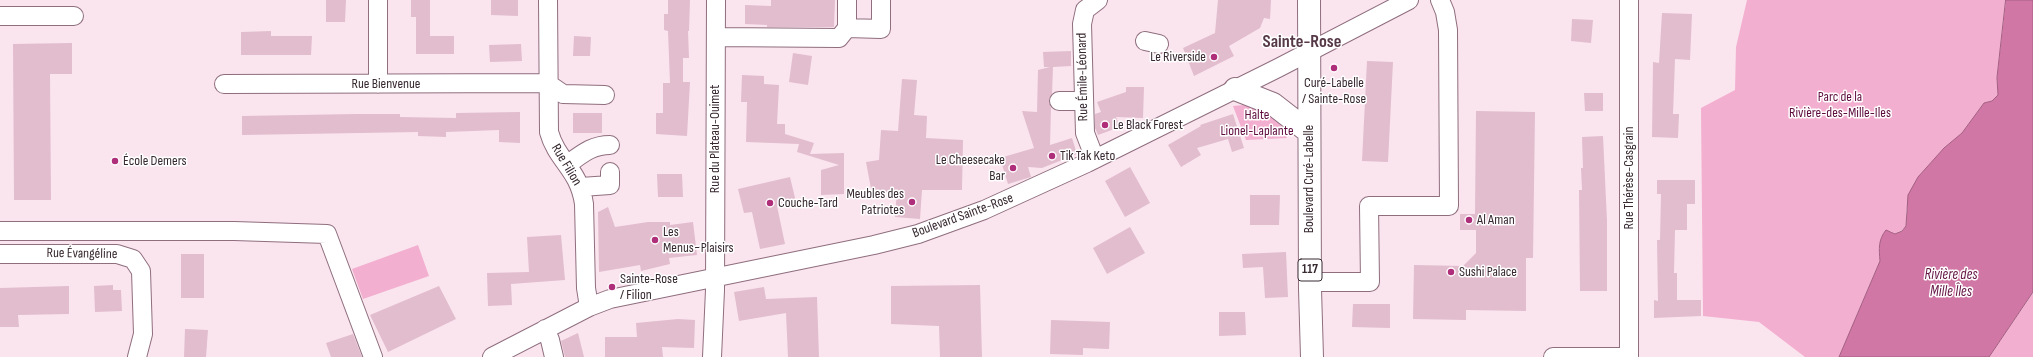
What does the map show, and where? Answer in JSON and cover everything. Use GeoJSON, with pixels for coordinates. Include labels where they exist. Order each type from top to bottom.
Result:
{"type":"FeatureCollection","features":[{"type":"Feature","properties":{"kind":"main road","name":"Boulevard Curé-Labelle"},"geometry":{"type":"LineString","coordinates":[[1309,0],[1310,282],[1312,357]]}},
{"type":"Feature","properties":{"kind":"main road"},"geometry":{"type":"LineString","coordinates":[[1235,89],[1273,104],[1309,132]]}},
{"type":"Feature","properties":{"kind":"street"},"geometry":{"type":"LineString","coordinates":[[378,0],[378,84]]}},
{"type":"Feature","properties":{"kind":"street","name":"Rue Filion"},"geometry":{"type":"LineString","coordinates":[[548,0],[548,132],[554,146],[568,164],[581,187],[584,204],[586,288],[589,307]]}},
{"type":"Feature","properties":{"kind":"street","name":"Rue du Plateau-Ouimet"},"geometry":{"type":"LineString","coordinates":[[712,357],[715,278],[716,0]]}},
{"type":"Feature","properties":{"kind":"street"},"geometry":{"type":"LineString","coordinates":[[716,36],[839,38],[847,28],[847,0]]}},
{"type":"Feature","properties":{"kind":"street"},"geometry":{"type":"LineString","coordinates":[[847,28],[881,29],[881,0]]}},
{"type":"Feature","properties":{"kind":"street","name":"Rue Émile-Léonard"},"geometry":{"type":"LineString","coordinates":[[1095,159],[1085,133],[1083,101],[1083,16],[1088,7],[1098,0]]}},
{"type":"Feature","properties":{"kind":"street"},"geometry":{"type":"LineString","coordinates":[[1310,282],[1370,282],[1369,206],[1449,206],[1448,30],[1445,12],[1440,0]]}},
{"type":"Feature","properties":{"kind":"street","name":"Rue Thérèse-Casgrain"},"geometry":{"type":"LineString","coordinates":[[1628,357],[1629,0]]}},
{"type":"Feature","properties":{"kind":"street","name":"Boulevard Sainte-Rose"},"geometry":{"type":"LineString","coordinates":[[492,357],[589,307],[632,293],[715,278],[874,245],[918,234],[984,210],[1095,159],[1309,52],[1398,3]]}},
{"type":"Feature","properties":{"kind":"street"},"geometry":{"type":"LineString","coordinates":[[0,16],[74,16]]}},
{"type":"Feature","properties":{"kind":"street"},"geometry":{"type":"LineString","coordinates":[[547,83],[563,94],[605,95]]}},
{"type":"Feature","properties":{"kind":"street","name":"Rue Bienvenue"},"geometry":{"type":"LineString","coordinates":[[224,84],[547,83]]}},
{"type":"Feature","properties":{"kind":"street"},"geometry":{"type":"LineString","coordinates":[[1059,101],[1083,101]]}},
{"type":"Feature","properties":{"kind":"street"},"geometry":{"type":"LineString","coordinates":[[568,164],[591,148],[599,145],[610,145]]}},
{"type":"Feature","properties":{"kind":"street"},"geometry":{"type":"LineString","coordinates":[[581,187],[610,185],[610,172]]}},
{"type":"Feature","properties":{"kind":"street"},"geometry":{"type":"LineString","coordinates":[[0,231],[234,231],[327,234],[373,357]]}},
{"type":"Feature","properties":{"kind":"street","name":"Rue Évangéline"},"geometry":{"type":"LineString","coordinates":[[0,254],[117,254],[134,259],[141,271],[143,283],[143,334],[137,357]]}},
{"type":"Feature","properties":{"kind":"street"},"geometry":{"type":"LineString","coordinates":[[546,329],[554,357]]}},
{"type":"Feature","properties":{"kind":"street"},"geometry":{"type":"LineString","coordinates":[[1553,357],[1628,357]]}},
{"type":"Feature","properties":{"kind":"green space","name":"Parc de la Rivière-des-Mille-Iles"},"geometry":{"type":"Polygon","coordinates":[[[1747,0],[2006,0],[1997,78],[1998,95],[1992,101],[1984,103],[1962,133],[1944,148],[1918,177],[1906,211],[1906,226],[1895,234],[1890,231],[1879,246],[1880,261],[1839,357],[1805,357],[1759,322],[1703,316],[1701,108],[1735,90],[1736,47],[1747,0]]]}},
{"type":"Feature","properties":{"kind":"green space","name":"Halte Lionel-Laplante"},"geometry":{"type":"Polygon","coordinates":[[[1244,105],[1258,108],[1271,115],[1281,125],[1287,138],[1246,140],[1233,106],[1244,105]]]}},
{"type":"Feature","properties":{"kind":"green space"},"geometry":{"type":"Polygon","coordinates":[[[418,245],[429,276],[363,299],[352,269],[418,245]]]}},
{"type":"Feature","properties":{"kind":"green space"},"geometry":{"type":"Polygon","coordinates":[[[2033,293],[2033,357],[1989,357],[2033,293]]]}},
{"type":"Feature","properties":{"kind":"water","name":"Rivière des Mille Îles"},"geometry":{"type":"Polygon","coordinates":[[[2006,0],[2033,0],[2033,292],[1989,357],[1839,357],[1880,261],[1879,252],[1883,234],[1886,230],[1895,234],[1902,231],[1906,226],[1908,195],[1918,177],[1944,148],[1962,133],[1984,103],[1992,101],[1998,95],[1997,78],[2006,0]]]}},
{"type":"Feature","properties":{"kind":"building"},"geometry":{"type":"Polygon","coordinates":[[[326,0],[346,0],[345,22],[326,22],[326,0]]]}},
{"type":"Feature","properties":{"kind":"building"},"geometry":{"type":"Polygon","coordinates":[[[411,0],[430,0],[430,36],[454,36],[454,54],[416,54],[416,17],[411,17],[411,0]]]}},
{"type":"Feature","properties":{"kind":"building"},"geometry":{"type":"Polygon","coordinates":[[[491,0],[518,0],[518,16],[491,15],[491,0]]]}},
{"type":"Feature","properties":{"kind":"building"},"geometry":{"type":"Polygon","coordinates":[[[668,0],[690,0],[688,31],[689,58],[683,58],[683,82],[690,82],[687,136],[656,134],[656,113],[663,113],[663,83],[670,83],[668,31],[664,30],[664,14],[668,14],[668,0]]]}},
{"type":"Feature","properties":{"kind":"building"},"geometry":{"type":"Polygon","coordinates":[[[771,0],[835,0],[834,27],[767,27],[767,25],[745,24],[745,5],[771,6],[771,0]]]}},
{"type":"Feature","properties":{"kind":"building"},"geometry":{"type":"Polygon","coordinates":[[[1218,0],[1271,0],[1270,19],[1264,18],[1260,28],[1229,46],[1234,56],[1194,76],[1183,48],[1215,33],[1218,0]]]}},
{"type":"Feature","properties":{"kind":"building"},"geometry":{"type":"Polygon","coordinates":[[[1662,13],[1692,14],[1690,60],[1675,59],[1673,114],[1679,114],[1678,138],[1652,137],[1653,62],[1659,63],[1662,13]]]}},
{"type":"Feature","properties":{"kind":"building"},"geometry":{"type":"Polygon","coordinates":[[[1572,19],[1593,20],[1591,43],[1571,41],[1572,19]]]}},
{"type":"Feature","properties":{"kind":"building"},"geometry":{"type":"Polygon","coordinates":[[[271,31],[271,36],[312,36],[311,55],[241,55],[241,32],[271,31]]]}},
{"type":"Feature","properties":{"kind":"building"},"geometry":{"type":"Polygon","coordinates":[[[574,36],[591,37],[590,56],[573,56],[574,36]]]}},
{"type":"Feature","properties":{"kind":"building"},"geometry":{"type":"Polygon","coordinates":[[[72,43],[72,74],[50,74],[51,200],[14,200],[13,44],[72,43]]]}},
{"type":"Feature","properties":{"kind":"building"},"geometry":{"type":"Polygon","coordinates":[[[521,44],[522,61],[490,62],[489,45],[521,44]]]}},
{"type":"Feature","properties":{"kind":"building"},"geometry":{"type":"Polygon","coordinates":[[[1071,51],[1071,66],[1053,67],[1052,94],[1049,101],[1051,108],[1050,145],[1072,138],[1077,154],[1042,168],[1028,167],[1031,177],[1008,184],[1000,158],[1034,148],[1022,111],[1037,112],[1038,70],[1050,67],[1044,67],[1043,52],[1071,51]]]}},
{"type":"Feature","properties":{"kind":"building"},"geometry":{"type":"Polygon","coordinates":[[[793,53],[812,56],[808,85],[789,82],[793,53]]]}},
{"type":"Feature","properties":{"kind":"building"},"geometry":{"type":"Polygon","coordinates":[[[1367,61],[1393,62],[1388,162],[1362,161],[1367,61]]]}},
{"type":"Feature","properties":{"kind":"building"},"geometry":{"type":"Polygon","coordinates":[[[742,75],[764,76],[764,84],[779,85],[777,124],[785,124],[785,134],[814,143],[810,154],[844,153],[844,194],[821,195],[821,170],[839,165],[797,152],[799,144],[746,142],[747,102],[741,102],[742,75]]]}},
{"type":"Feature","properties":{"kind":"building"},"geometry":{"type":"Polygon","coordinates":[[[902,79],[917,80],[914,115],[927,116],[926,138],[963,140],[962,190],[922,190],[920,219],[895,217],[897,190],[872,194],[866,162],[879,160],[881,130],[898,131],[902,79]]]}},
{"type":"Feature","properties":{"kind":"building"},"geometry":{"type":"Polygon","coordinates":[[[1126,87],[1144,87],[1143,118],[1116,117],[1120,127],[1098,135],[1095,128],[1095,114],[1101,112],[1097,102],[1126,92],[1126,87]]]}},
{"type":"Feature","properties":{"kind":"building"},"geometry":{"type":"Polygon","coordinates":[[[1584,93],[1603,93],[1603,111],[1585,111],[1584,93]]]}},
{"type":"Feature","properties":{"kind":"building"},"geometry":{"type":"Polygon","coordinates":[[[1476,111],[1535,112],[1533,258],[1526,258],[1526,311],[1466,310],[1466,320],[1413,319],[1414,265],[1463,266],[1476,253],[1476,230],[1460,230],[1460,214],[1475,214],[1476,111]]]}},
{"type":"Feature","properties":{"kind":"building"},"geometry":{"type":"Polygon","coordinates":[[[520,112],[520,143],[499,142],[499,130],[446,132],[446,137],[418,136],[418,132],[242,135],[242,116],[400,114],[400,117],[456,118],[456,113],[520,112]]]}},
{"type":"Feature","properties":{"kind":"building"},"geometry":{"type":"Polygon","coordinates":[[[573,113],[602,113],[602,133],[573,133],[573,113]]]}},
{"type":"Feature","properties":{"kind":"building"},"geometry":{"type":"Polygon","coordinates":[[[1233,114],[1244,148],[1232,152],[1228,139],[1197,148],[1201,155],[1181,167],[1168,145],[1201,126],[1200,125],[1233,114]]]}},
{"type":"Feature","properties":{"kind":"building"},"geometry":{"type":"Polygon","coordinates":[[[1603,136],[1607,221],[1607,291],[1580,291],[1579,190],[1582,190],[1582,137],[1603,136]]]}},
{"type":"Feature","properties":{"kind":"building"},"geometry":{"type":"Polygon","coordinates":[[[1130,167],[1150,203],[1125,217],[1105,181],[1130,167]]]}},
{"type":"Feature","properties":{"kind":"building"},"geometry":{"type":"Polygon","coordinates":[[[657,174],[682,174],[683,197],[658,197],[657,174]]]}},
{"type":"Feature","properties":{"kind":"building"},"geometry":{"type":"Polygon","coordinates":[[[790,177],[796,202],[777,206],[785,244],[760,249],[752,212],[744,213],[738,189],[790,177]]]}},
{"type":"Feature","properties":{"kind":"building"},"geometry":{"type":"Polygon","coordinates":[[[1657,180],[1695,180],[1695,204],[1687,204],[1687,230],[1675,230],[1674,273],[1677,273],[1677,300],[1701,300],[1701,316],[1654,318],[1654,300],[1658,301],[1657,240],[1660,240],[1661,194],[1657,194],[1657,180]]]}},
{"type":"Feature","properties":{"kind":"building"},"geometry":{"type":"Polygon","coordinates":[[[1250,195],[1280,195],[1279,225],[1250,225],[1250,195]]]}},
{"type":"Feature","properties":{"kind":"building","name":"Les Menus~Plaisirs"},"geometry":{"type":"Polygon","coordinates":[[[608,207],[615,227],[648,222],[670,222],[670,225],[693,222],[697,255],[669,258],[670,264],[641,271],[640,265],[599,272],[598,212],[608,207]]]}},
{"type":"Feature","properties":{"kind":"building"},"geometry":{"type":"Polygon","coordinates":[[[1130,227],[1145,253],[1107,274],[1093,248],[1130,227]]]}},
{"type":"Feature","properties":{"kind":"building"},"geometry":{"type":"Polygon","coordinates":[[[561,235],[565,280],[511,284],[512,305],[488,306],[487,273],[529,272],[527,237],[561,235]]]}},
{"type":"Feature","properties":{"kind":"building"},"geometry":{"type":"Polygon","coordinates":[[[1286,252],[1288,297],[1265,298],[1263,267],[1243,268],[1242,254],[1286,252]]]}},
{"type":"Feature","properties":{"kind":"building"},"geometry":{"type":"Polygon","coordinates":[[[181,254],[204,254],[204,298],[181,298],[181,254]]]}},
{"type":"Feature","properties":{"kind":"building"},"geometry":{"type":"Polygon","coordinates":[[[113,285],[113,290],[121,290],[122,311],[95,312],[94,286],[113,285]]]}},
{"type":"Feature","properties":{"kind":"building"},"geometry":{"type":"Polygon","coordinates":[[[980,285],[982,357],[940,357],[939,326],[891,324],[891,286],[980,285]]]}},
{"type":"Feature","properties":{"kind":"building"},"geometry":{"type":"Polygon","coordinates":[[[69,286],[69,314],[18,315],[19,327],[0,327],[0,288],[69,286]]]}},
{"type":"Feature","properties":{"kind":"building"},"geometry":{"type":"Polygon","coordinates":[[[439,286],[456,319],[388,352],[370,315],[439,286]]]}},
{"type":"Feature","properties":{"kind":"building"},"geometry":{"type":"Polygon","coordinates":[[[764,287],[766,299],[817,297],[819,357],[788,357],[786,313],[739,321],[734,292],[764,287]]]}},
{"type":"Feature","properties":{"kind":"building"},"geometry":{"type":"Polygon","coordinates":[[[1353,304],[1390,304],[1390,328],[1352,327],[1353,304]]]}},
{"type":"Feature","properties":{"kind":"building"},"geometry":{"type":"Polygon","coordinates":[[[1219,312],[1245,312],[1246,335],[1219,336],[1219,312]]]}},
{"type":"Feature","properties":{"kind":"building"},"geometry":{"type":"Polygon","coordinates":[[[678,319],[695,320],[694,348],[662,347],[663,357],[605,357],[605,337],[637,337],[636,323],[678,319]]]}},
{"type":"Feature","properties":{"kind":"building"},"geometry":{"type":"Polygon","coordinates":[[[1051,320],[1110,322],[1109,349],[1083,348],[1083,355],[1050,354],[1051,320]]]}},
{"type":"Feature","properties":{"kind":"building"},"geometry":{"type":"Polygon","coordinates":[[[185,329],[208,330],[206,357],[184,357],[185,329]]]}},
{"type":"Feature","properties":{"kind":"building"},"geometry":{"type":"Polygon","coordinates":[[[578,333],[584,357],[565,357],[561,341],[578,333]]]}},
{"type":"Feature","properties":{"kind":"building"},"geometry":{"type":"Polygon","coordinates":[[[353,334],[362,357],[331,357],[326,343],[353,334]]]}},
{"type":"Feature","properties":{"kind":"place","name":"Le Riverside"},"geometry":{"type":"Point","coordinates":[1214,57]}},
{"type":"Feature","properties":{"kind":"place","name":"Curé-Labelle / Sainte-Rose"},"geometry":{"type":"Point","coordinates":[1334,68]}},
{"type":"Feature","properties":{"kind":"place","name":"Le Black Forest"},"geometry":{"type":"Point","coordinates":[1105,125]}},
{"type":"Feature","properties":{"kind":"place","name":"Tik Tak Keto"},"geometry":{"type":"Point","coordinates":[1052,156]}},
{"type":"Feature","properties":{"kind":"place","name":"École Demers"},"geometry":{"type":"Point","coordinates":[115,161]}},
{"type":"Feature","properties":{"kind":"place","name":"Le Cheesecake Bar"},"geometry":{"type":"Point","coordinates":[1013,168]}},
{"type":"Feature","properties":{"kind":"place","name":"Meubles des Patriotes"},"geometry":{"type":"Point","coordinates":[912,202]}},
{"type":"Feature","properties":{"kind":"place","name":"Couche-Tard"},"geometry":{"type":"Point","coordinates":[770,203]}},
{"type":"Feature","properties":{"kind":"place","name":"Al Aman"},"geometry":{"type":"Point","coordinates":[1469,220]}},
{"type":"Feature","properties":{"kind":"place","name":"Les Menus~Plaisirs"},"geometry":{"type":"Point","coordinates":[655,240]}},
{"type":"Feature","properties":{"kind":"place","name":"Sushi Palace"},"geometry":{"type":"Point","coordinates":[1451,272]}},
{"type":"Feature","properties":{"kind":"place","name":"Sainte-Rose / Filion"},"geometry":{"type":"Point","coordinates":[612,287]}},
{"type":"Feature","properties":{"kind":"district","name":"Sainte-Rose"},"geometry":{"type":"Point","coordinates":[1302,42]}}]}
